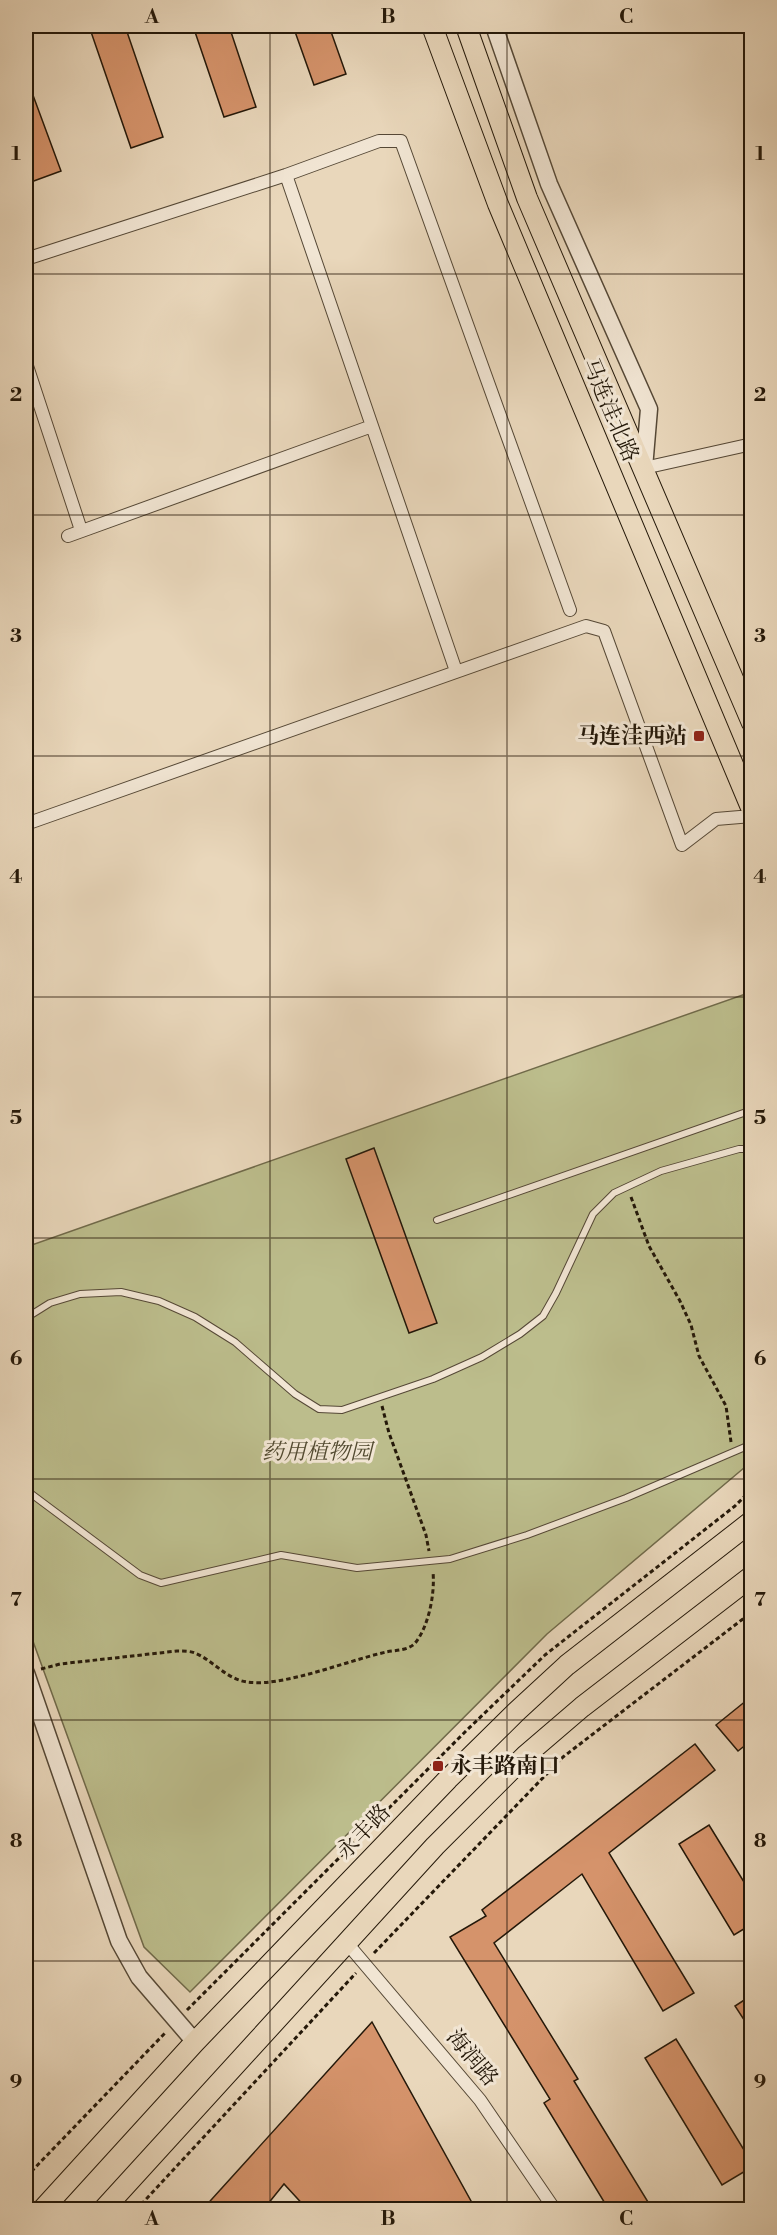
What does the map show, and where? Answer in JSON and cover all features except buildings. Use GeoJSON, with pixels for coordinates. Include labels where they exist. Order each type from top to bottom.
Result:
{"type":"FeatureCollection","features":[{"type":"Feature","properties":{"kind":"main road","name":"马连洼北路"},"geometry":{"type":"LineString","coordinates":[[432,26],[498,204],[752,810]]}},
{"type":"Feature","properties":{"kind":"main road","name":"马连洼北路"},"geometry":{"type":"LineString","coordinates":[[466,26],[527,198],[752,723]]}},
{"type":"Feature","properties":{"kind":"main road","name":"永丰路"},"geometry":{"type":"LineString","coordinates":[[42,2210],[195,2042],[439,1788],[516,1712],[567,1665],[752,1521]]}},
{"type":"Feature","properties":{"kind":"main road"},"geometry":{"type":"LineString","coordinates":[[103,2210],[435,1846],[526,1755],[582,1707],[752,1575]]}},
{"type":"Feature","properties":{"kind":"street","name":"马连洼北路"},"geometry":{"type":"LineString","coordinates":[[494,26],[549,184],[649,409],[644,468]]}},
{"type":"Feature","properties":{"kind":"street"},"geometry":{"type":"LineString","coordinates":[[26,259],[286,175],[379,141],[401,141],[570,610]]}},
{"type":"Feature","properties":{"kind":"street"},"geometry":{"type":"LineString","coordinates":[[286,175],[456,671]]}},
{"type":"Feature","properties":{"kind":"street"},"geometry":{"type":"LineString","coordinates":[[26,363],[81,530]]}},
{"type":"Feature","properties":{"kind":"street"},"geometry":{"type":"LineString","coordinates":[[68,536],[372,426]]}},
{"type":"Feature","properties":{"kind":"street"},"geometry":{"type":"LineString","coordinates":[[644,468],[752,444]]}},
{"type":"Feature","properties":{"kind":"street"},"geometry":{"type":"LineString","coordinates":[[26,824],[586,626],[604,631],[682,845],[716,819],[752,816]]}},
{"type":"Feature","properties":{"kind":"street"},"geometry":{"type":"LineString","coordinates":[[26,1674],[119,1941],[139,1977],[195,2042]]}},
{"type":"Feature","properties":{"kind":"street","name":"海润路"},"geometry":{"type":"LineString","coordinates":[[346,1942],[480,2100],[555,2210]]}},
{"type":"Feature","properties":{"kind":"street"},"geometry":{"type":"LineString","coordinates":[[747,2210],[752,2207]]}},
{"type":"Feature","properties":{"kind":"lane"},"geometry":{"type":"LineString","coordinates":[[437,1220],[752,1110]]}},
{"type":"Feature","properties":{"kind":"lane"},"geometry":{"type":"LineString","coordinates":[[26,1318],[50,1303],[80,1294],[122,1292],[159,1300],[205,1323],[235,1342],[295,1394],[319,1409],[342,1410],[433,1379],[482,1357],[520,1334],[543,1316],[593,1214],[614,1193],[661,1171],[739,1149],[752,1149]]}},
{"type":"Feature","properties":{"kind":"lane"},"geometry":{"type":"LineString","coordinates":[[26,1490],[140,1575],[161,1583],[281,1555],[357,1568],[450,1559],[527,1535],[626,1498],[752,1444]]}},
{"type":"Feature","properties":{"kind":"path"},"geometry":{"type":"LineString","coordinates":[[627,1187],[649,1246],[680,1301],[691,1325],[699,1356],[726,1406],[727,1429],[734,1452]]}},
{"type":"Feature","properties":{"kind":"path"},"geometry":{"type":"LineString","coordinates":[[26,1674],[60,1664],[177,1651],[195,1653],[237,1680],[271,1682],[408,1648],[415,1644],[424,1627],[433,1587],[432,1562],[426,1535],[389,1433],[380,1397]]}},
{"type":"Feature","properties":{"kind":"path"},"geometry":{"type":"LineString","coordinates":[[136,2210],[365,1964],[563,1758],[752,1612]]}},
{"type":"Feature","properties":{"kind":"green space","name":"药用植物园"},"geometry":{"type":"Polygon","coordinates":[[[751,992],[751,1462],[547,1634],[190,1992],[144,1947],[26,1622],[26,1247],[751,992]]]}},
{"type":"Feature","properties":{"kind":"place","name":"马连洼西站"},"geometry":{"type":"Point","coordinates":[699,736]}},
{"type":"Feature","properties":{"kind":"place","name":"永丰路南口"},"geometry":{"type":"Point","coordinates":[438,1766]}}]}
